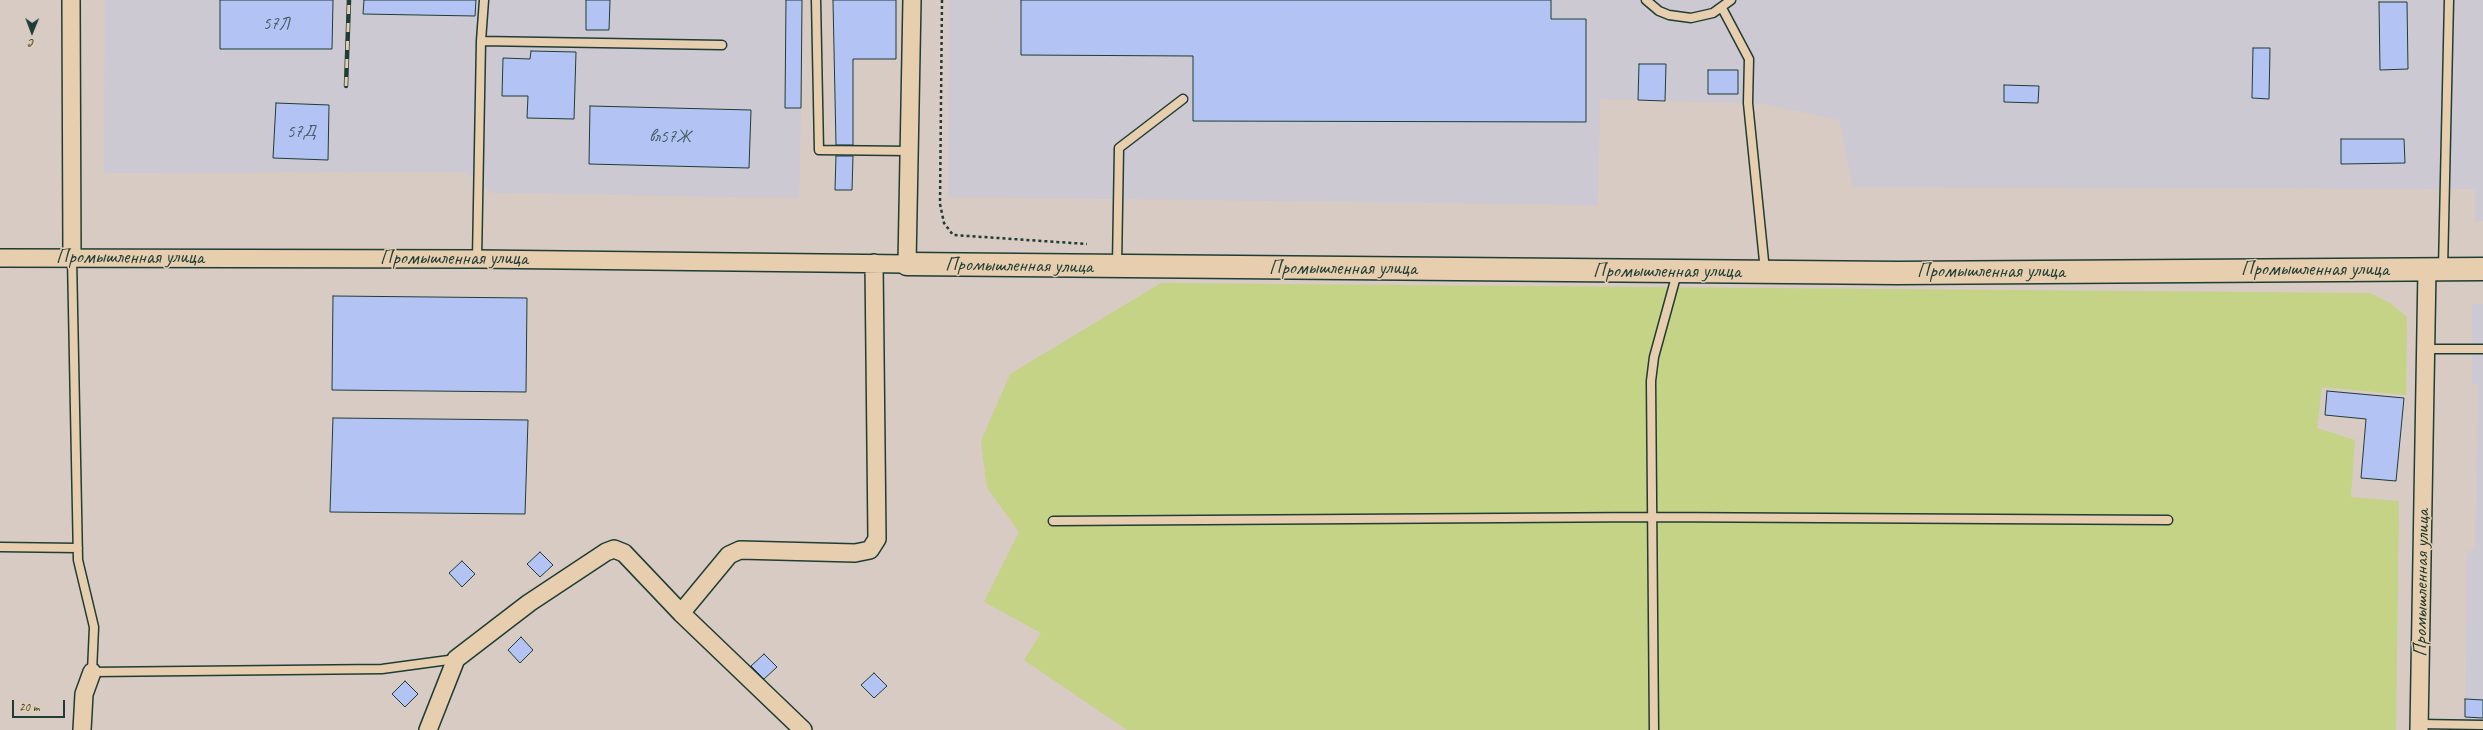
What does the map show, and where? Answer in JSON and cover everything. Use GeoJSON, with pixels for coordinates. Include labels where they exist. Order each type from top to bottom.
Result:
{"type":"FeatureCollection","features":[{"type":"Feature","properties":{"kind":"street"},"geometry":{"type":"LineString","coordinates":[[71,0],[72,258]]}},
{"type":"Feature","properties":{"kind":"street"},"geometry":{"type":"LineString","coordinates":[[907,264],[912,0]]}},
{"type":"Feature","properties":{"kind":"street","name":"Промышленная улица"},"geometry":{"type":"LineString","coordinates":[[0,258],[477,259],[1117,268],[1677,272],[2483,269]]}},
{"type":"Feature","properties":{"kind":"street"},"geometry":{"type":"LineString","coordinates":[[681,613],[729,555],[740,550],[855,553],[870,550],[877,539],[874,264]]}},
{"type":"Feature","properties":{"kind":"street","name":"Промышленная улица"},"geometry":{"type":"LineString","coordinates":[[2419,727],[2426,349],[2435,269]]}},
{"type":"Feature","properties":{"kind":"street"},"geometry":{"type":"LineString","coordinates":[[428,730],[456,659],[529,603],[606,552],[614,550],[624,553],[681,613],[803,730]]}},
{"type":"Feature","properties":{"kind":"street"},"geometry":{"type":"LineString","coordinates":[[82,730],[84,694],[92,672]]}},
{"type":"Feature","properties":{"kind":"lane"},"geometry":{"type":"LineString","coordinates":[[477,259],[481,41],[484,0]]}},
{"type":"Feature","properties":{"kind":"lane"},"geometry":{"type":"LineString","coordinates":[[816,0],[818,150],[910,152]]}},
{"type":"Feature","properties":{"kind":"lane"},"geometry":{"type":"LineString","coordinates":[[1646,0],[1659,11],[1680,18],[1702,16],[1722,8],[1731,0]]}},
{"type":"Feature","properties":{"kind":"lane"},"geometry":{"type":"LineString","coordinates":[[2435,269],[2449,0]]}},
{"type":"Feature","properties":{"kind":"lane"},"geometry":{"type":"LineString","coordinates":[[1722,8],[1749,59],[1748,103],[1765,272]]}},
{"type":"Feature","properties":{"kind":"lane"},"geometry":{"type":"LineString","coordinates":[[481,41],[722,45]]}},
{"type":"Feature","properties":{"kind":"lane"},"geometry":{"type":"LineString","coordinates":[[1117,268],[1119,148],[1183,99]]}},
{"type":"Feature","properties":{"kind":"lane"},"geometry":{"type":"LineString","coordinates":[[72,258],[78,560],[94,627],[92,672],[382,669],[456,659]]}},
{"type":"Feature","properties":{"kind":"lane"},"geometry":{"type":"LineString","coordinates":[[1654,730],[1651,381],[1654,357],[1677,272]]}},
{"type":"Feature","properties":{"kind":"lane"},"geometry":{"type":"LineString","coordinates":[[2426,349],[2483,349]]}},
{"type":"Feature","properties":{"kind":"lane"},"geometry":{"type":"LineString","coordinates":[[1054,521],[1651,517],[2168,520]]}},
{"type":"Feature","properties":{"kind":"lane"},"geometry":{"type":"LineString","coordinates":[[0,547],[78,548]]}},
{"type":"Feature","properties":{"kind":"lane"},"geometry":{"type":"LineString","coordinates":[[2419,727],[2483,725]]}},
{"type":"Feature","properties":{"kind":"path"},"geometry":{"type":"LineString","coordinates":[[942,0],[940,204],[944,223],[953,235],[1117,246]]}},
{"type":"Feature","properties":{"kind":"shaded area"},"geometry":{"type":"Polygon","coordinates":[[[105,0],[786,0],[785,108],[801,108],[799,198],[492,193],[464,172],[104,173],[105,0]]]}},
{"type":"Feature","properties":{"kind":"shaded area"},"geometry":{"type":"Polygon","coordinates":[[[949,0],[2483,0],[2483,221],[2475,221],[2475,189],[1853,187],[1839,120],[1764,104],[1600,99],[1598,205],[948,197],[949,0]]]}},
{"type":"Feature","properties":{"kind":"shaded area"},"geometry":{"type":"Polygon","coordinates":[[[2472,304],[2483,304],[2483,730],[2465,730],[2467,553],[2475,548],[2478,385],[2472,384],[2472,304]]]}},
{"type":"Feature","properties":{"kind":"green space"},"geometry":{"type":"Polygon","coordinates":[[[1161,283],[2370,293],[2390,303],[2407,317],[2406,395],[2322,387],[2317,428],[2355,440],[2351,497],[2399,501],[2396,730],[1127,730],[1024,660],[1041,633],[984,602],[1019,532],[987,488],[981,441],[1010,374],[1161,283]]]}},
{"type":"Feature","properties":{"kind":"building"},"geometry":{"type":"Polygon","coordinates":[[[220,0],[333,0],[332,49],[220,49],[220,0]]]}},
{"type":"Feature","properties":{"kind":"building"},"geometry":{"type":"Polygon","coordinates":[[[364,0],[476,0],[475,16],[363,14],[364,0]]]}},
{"type":"Feature","properties":{"kind":"building"},"geometry":{"type":"Polygon","coordinates":[[[586,0],[610,0],[609,30],[586,30],[586,0]]]}},
{"type":"Feature","properties":{"kind":"building"},"geometry":{"type":"Polygon","coordinates":[[[786,0],[802,0],[801,108],[785,108],[786,0]]]}},
{"type":"Feature","properties":{"kind":"building"},"geometry":{"type":"Polygon","coordinates":[[[833,0],[896,0],[896,59],[853,59],[853,145],[836,145],[833,0]]]}},
{"type":"Feature","properties":{"kind":"building"},"geometry":{"type":"Polygon","coordinates":[[[1021,0],[1551,0],[1551,19],[1586,19],[1586,122],[1193,121],[1193,56],[1021,55],[1021,0]]]}},
{"type":"Feature","properties":{"kind":"building"},"geometry":{"type":"Polygon","coordinates":[[[2379,2],[2407,2],[2408,69],[2380,70],[2379,2]]]}},
{"type":"Feature","properties":{"kind":"building"},"geometry":{"type":"Polygon","coordinates":[[[2253,48],[2270,48],[2269,99],[2252,98],[2253,48]]]}},
{"type":"Feature","properties":{"kind":"building"},"geometry":{"type":"Polygon","coordinates":[[[531,51],[576,52],[574,119],[527,118],[528,96],[502,96],[503,58],[530,59],[531,51]]]}},
{"type":"Feature","properties":{"kind":"building"},"geometry":{"type":"Polygon","coordinates":[[[1639,64],[1666,64],[1665,101],[1638,100],[1639,64]]]}},
{"type":"Feature","properties":{"kind":"building"},"geometry":{"type":"Polygon","coordinates":[[[1708,70],[1738,70],[1738,94],[1708,94],[1708,70]]]}},
{"type":"Feature","properties":{"kind":"building"},"geometry":{"type":"Polygon","coordinates":[[[2004,85],[2039,86],[2038,103],[2004,102],[2004,85]]]}},
{"type":"Feature","properties":{"kind":"building"},"geometry":{"type":"Polygon","coordinates":[[[276,103],[329,105],[328,160],[273,158],[276,103]]]}},
{"type":"Feature","properties":{"kind":"building"},"geometry":{"type":"Polygon","coordinates":[[[590,106],[751,110],[749,168],[589,164],[590,106]]]}},
{"type":"Feature","properties":{"kind":"building"},"geometry":{"type":"Polygon","coordinates":[[[2341,139],[2404,139],[2405,163],[2341,164],[2341,139]]]}},
{"type":"Feature","properties":{"kind":"building"},"geometry":{"type":"Polygon","coordinates":[[[836,156],[853,156],[852,190],[835,190],[836,156]]]}},
{"type":"Feature","properties":{"kind":"building"},"geometry":{"type":"Polygon","coordinates":[[[333,296],[527,298],[526,392],[332,390],[333,296]]]}},
{"type":"Feature","properties":{"kind":"building"},"geometry":{"type":"Polygon","coordinates":[[[2327,391],[2404,398],[2396,481],[2361,478],[2366,419],[2325,415],[2327,391]]]}},
{"type":"Feature","properties":{"kind":"building"},"geometry":{"type":"Polygon","coordinates":[[[333,418],[528,420],[525,514],[330,512],[333,418]]]}},
{"type":"Feature","properties":{"kind":"building"},"geometry":{"type":"Polygon","coordinates":[[[540,552],[553,565],[540,577],[527,564],[540,552]]]}},
{"type":"Feature","properties":{"kind":"building"},"geometry":{"type":"Polygon","coordinates":[[[462,561],[475,574],[462,587],[449,573],[462,561]]]}},
{"type":"Feature","properties":{"kind":"building"},"geometry":{"type":"Polygon","coordinates":[[[521,637],[533,650],[520,663],[508,650],[521,637]]]}},
{"type":"Feature","properties":{"kind":"building"},"geometry":{"type":"Polygon","coordinates":[[[764,654],[777,667],[764,679],[751,666],[764,654]]]}},
{"type":"Feature","properties":{"kind":"building"},"geometry":{"type":"Polygon","coordinates":[[[874,673],[887,686],[874,698],[861,685],[874,673]]]}},
{"type":"Feature","properties":{"kind":"building"},"geometry":{"type":"Polygon","coordinates":[[[405,681],[418,694],[405,707],[392,694],[405,681]]]}},
{"type":"Feature","properties":{"kind":"building"},"geometry":{"type":"Polygon","coordinates":[[[2465,699],[2483,700],[2483,718],[2465,717],[2465,699]]]}},
{"type":"Feature","properties":{"kind":"railway"},"geometry":{"type":"LineString","coordinates":[[346,86],[349,0]]}}]}
